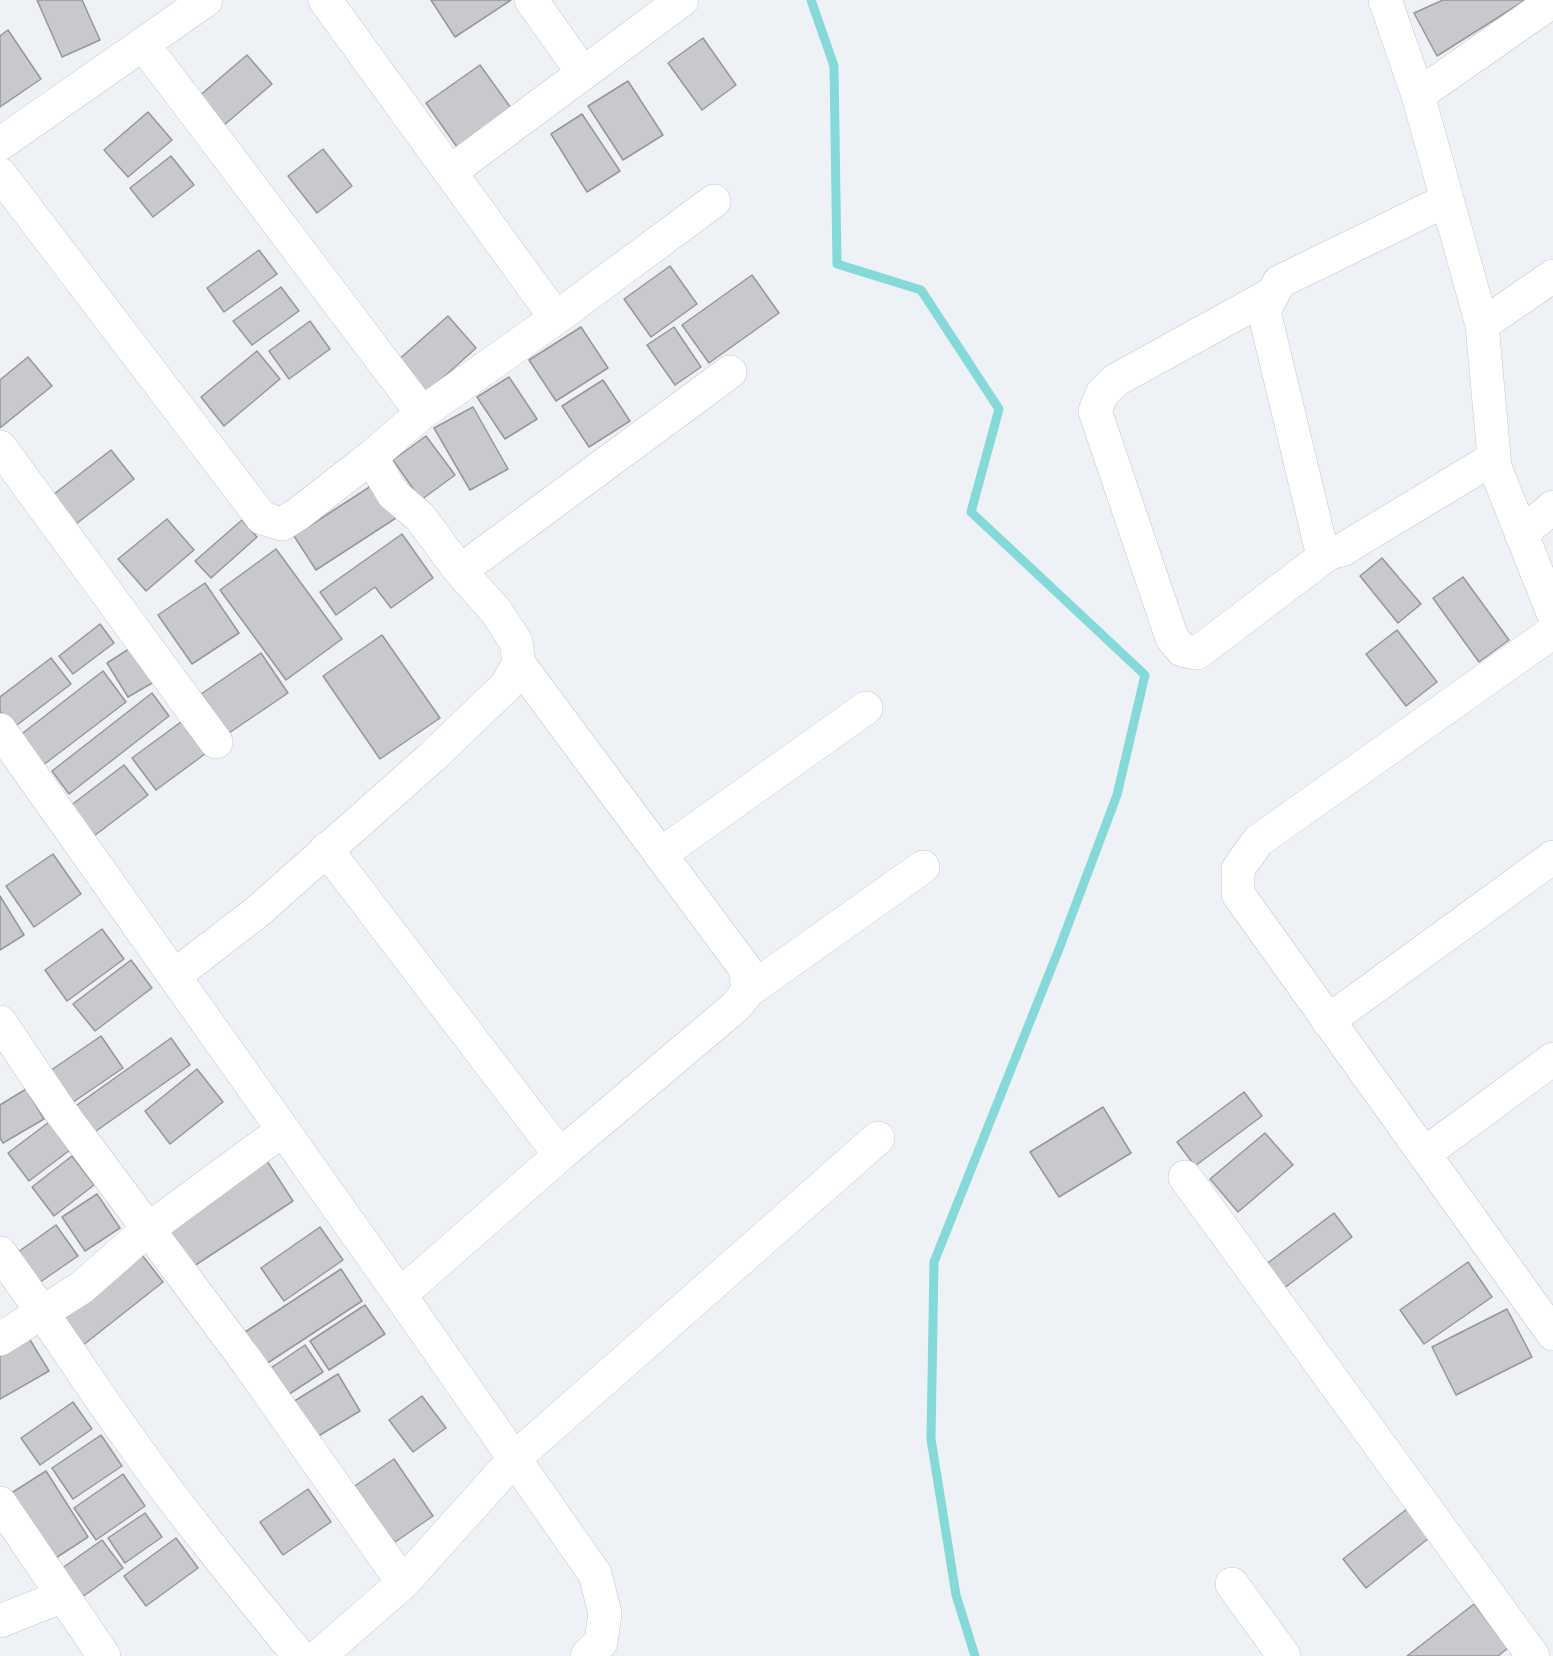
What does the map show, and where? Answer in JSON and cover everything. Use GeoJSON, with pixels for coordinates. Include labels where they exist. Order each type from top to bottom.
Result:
{"type":"FeatureCollection","features":[{"type":"Feature","properties":{"kind":"street"},"geometry":{"type":"LineString","coordinates":[[0,144],[206,0]]}},
{"type":"Feature","properties":{"kind":"street"},"geometry":{"type":"LineString","coordinates":[[325,0],[556,318]]}},
{"type":"Feature","properties":{"kind":"street"},"geometry":{"type":"LineString","coordinates":[[531,0],[583,74]]}},
{"type":"Feature","properties":{"kind":"street"},"geometry":{"type":"LineString","coordinates":[[450,172],[682,0]]}},
{"type":"Feature","properties":{"kind":"street"},"geometry":{"type":"LineString","coordinates":[[1385,0],[1418,95],[1482,325],[1495,467],[1553,613]]}},
{"type":"Feature","properties":{"kind":"street"},"geometry":{"type":"LineString","coordinates":[[1418,95],[1553,1]]}},
{"type":"Feature","properties":{"kind":"street"},"geometry":{"type":"LineString","coordinates":[[143,44],[422,412]]}},
{"type":"Feature","properties":{"kind":"street"},"geometry":{"type":"LineString","coordinates":[[0,174],[262,518],[282,524],[371,457],[422,412],[556,318],[714,201]]}},
{"type":"Feature","properties":{"kind":"street"},"geometry":{"type":"LineString","coordinates":[[1329,553],[1320,544],[1264,311],[1279,282],[1447,200]]}},
{"type":"Feature","properties":{"kind":"street"},"geometry":{"type":"LineString","coordinates":[[1482,325],[1553,276]]}},
{"type":"Feature","properties":{"kind":"street"},"geometry":{"type":"LineString","coordinates":[[1272,294],[1116,380],[1102,394],[1095,411],[1172,638],[1182,650],[1197,653],[1329,553],[1342,550],[1494,458]]}},
{"type":"Feature","properties":{"kind":"street"},"geometry":{"type":"LineString","coordinates":[[460,571],[730,372]]}},
{"type":"Feature","properties":{"kind":"street"},"geometry":{"type":"LineString","coordinates":[[0,447],[216,742]]}},
{"type":"Feature","properties":{"kind":"street"},"geometry":{"type":"LineString","coordinates":[[371,457],[393,494],[420,517],[460,571],[496,610],[516,642],[519,663],[745,968],[748,991]]}},
{"type":"Feature","properties":{"kind":"street"},"geometry":{"type":"LineString","coordinates":[[1521,534],[1553,507]]}},
{"type":"Feature","properties":{"kind":"street"},"geometry":{"type":"LineString","coordinates":[[1549,1320],[1424,1154],[1238,894],[1238,869],[1258,841],[1553,632]]}},
{"type":"Feature","properties":{"kind":"street"},"geometry":{"type":"LineString","coordinates":[[174,976],[257,912],[432,757],[506,686],[519,663]]}},
{"type":"Feature","properties":{"kind":"street"},"geometry":{"type":"LineString","coordinates":[[661,854],[866,708]]}},
{"type":"Feature","properties":{"kind":"street"},"geometry":{"type":"LineString","coordinates":[[0,730],[595,1574],[605,1613],[601,1642],[587,1656]]}},
{"type":"Feature","properties":{"kind":"street"},"geometry":{"type":"LineString","coordinates":[[326,849],[560,1155]]}},
{"type":"Feature","properties":{"kind":"street"},"geometry":{"type":"LineString","coordinates":[[1329,1021],[1553,857]]}},
{"type":"Feature","properties":{"kind":"street"},"geometry":{"type":"LineString","coordinates":[[400,1295],[560,1155],[735,1007],[748,991],[923,867]]}},
{"type":"Feature","properties":{"kind":"street"},"geometry":{"type":"LineString","coordinates":[[0,1022],[58,1108],[248,1363],[403,1583]]}},
{"type":"Feature","properties":{"kind":"street"},"geometry":{"type":"LineString","coordinates":[[1424,1154],[1553,1059]]}},
{"type":"Feature","properties":{"kind":"street"},"geometry":{"type":"LineString","coordinates":[[0,1338],[81,1288],[147,1230],[283,1130]]}},
{"type":"Feature","properties":{"kind":"street"},"geometry":{"type":"LineString","coordinates":[[319,1656],[403,1583],[515,1458],[878,1138]]}},
{"type":"Feature","properties":{"kind":"street"},"geometry":{"type":"LineString","coordinates":[[1185,1177],[1533,1656]]}},
{"type":"Feature","properties":{"kind":"street"},"geometry":{"type":"LineString","coordinates":[[0,1253],[43,1311],[132,1443],[298,1656]]}},
{"type":"Feature","properties":{"kind":"street"},"geometry":{"type":"LineString","coordinates":[[0,1503],[104,1656]]}},
{"type":"Feature","properties":{"kind":"street"},"geometry":{"type":"LineString","coordinates":[[1232,1584],[1284,1656]]}},
{"type":"Feature","properties":{"kind":"street"},"geometry":{"type":"LineString","coordinates":[[0,1621],[63,1596]]}},
{"type":"Feature","properties":{"kind":"building"},"geometry":{"type":"Polygon","coordinates":[[[37,0],[82,0],[100,40],[62,57],[37,0]]]}},
{"type":"Feature","properties":{"kind":"building"},"geometry":{"type":"Polygon","coordinates":[[[431,0],[511,0],[455,37],[431,0]]]}},
{"type":"Feature","properties":{"kind":"building"},"geometry":{"type":"Polygon","coordinates":[[[1443,0],[1524,1],[1437,56],[1414,13],[1443,0]]]}},
{"type":"Feature","properties":{"kind":"building"},"geometry":{"type":"Polygon","coordinates":[[[8,30],[41,79],[0,107],[0,36],[8,30]]]}},
{"type":"Feature","properties":{"kind":"building"},"geometry":{"type":"Polygon","coordinates":[[[703,38],[736,85],[702,110],[668,63],[703,38]]]}},
{"type":"Feature","properties":{"kind":"building"},"geometry":{"type":"Polygon","coordinates":[[[247,55],[272,84],[223,126],[198,97],[247,55]]]}},
{"type":"Feature","properties":{"kind":"building"},"geometry":{"type":"Polygon","coordinates":[[[480,65],[511,108],[457,147],[426,103],[480,65]]]}},
{"type":"Feature","properties":{"kind":"building"},"geometry":{"type":"Polygon","coordinates":[[[628,81],[663,135],[623,160],[588,106],[628,81]]]}},
{"type":"Feature","properties":{"kind":"building"},"geometry":{"type":"Polygon","coordinates":[[[148,112],[172,140],[128,177],[104,150],[148,112]]]}},
{"type":"Feature","properties":{"kind":"building"},"geometry":{"type":"Polygon","coordinates":[[[582,114],[620,171],[587,192],[551,134],[582,114]]]}},
{"type":"Feature","properties":{"kind":"building"},"geometry":{"type":"Polygon","coordinates":[[[323,149],[352,186],[317,213],[288,176],[323,149]]]}},
{"type":"Feature","properties":{"kind":"building"},"geometry":{"type":"Polygon","coordinates":[[[171,156],[194,185],[153,217],[130,188],[171,156]]]}},
{"type":"Feature","properties":{"kind":"building"},"geometry":{"type":"Polygon","coordinates":[[[259,250],[277,274],[224,312],[207,288],[259,250]]]}},
{"type":"Feature","properties":{"kind":"building"},"geometry":{"type":"Polygon","coordinates":[[[670,266],[697,304],[651,337],[624,299],[670,266]]]}},
{"type":"Feature","properties":{"kind":"building"},"geometry":{"type":"Polygon","coordinates":[[[752,275],[779,313],[709,363],[682,325],[752,275]]]}},
{"type":"Feature","properties":{"kind":"building"},"geometry":{"type":"Polygon","coordinates":[[[281,287],[299,311],[252,345],[233,321],[281,287]]]}},
{"type":"Feature","properties":{"kind":"building"},"geometry":{"type":"Polygon","coordinates":[[[448,316],[476,348],[425,394],[397,361],[448,316]]]}},
{"type":"Feature","properties":{"kind":"building"},"geometry":{"type":"Polygon","coordinates":[[[310,321],[330,349],[289,379],[269,351],[310,321]]]}},
{"type":"Feature","properties":{"kind":"building"},"geometry":{"type":"Polygon","coordinates":[[[581,327],[608,368],[556,401],[529,360],[581,327]]]}},
{"type":"Feature","properties":{"kind":"building"},"geometry":{"type":"Polygon","coordinates":[[[674,327],[701,367],[675,385],[647,345],[674,327]]]}},
{"type":"Feature","properties":{"kind":"building"},"geometry":{"type":"Polygon","coordinates":[[[257,351],[280,379],[224,426],[201,397],[257,351]]]}},
{"type":"Feature","properties":{"kind":"building"},"geometry":{"type":"Polygon","coordinates":[[[28,357],[52,386],[0,428],[0,380],[28,357]]]}},
{"type":"Feature","properties":{"kind":"building"},"geometry":{"type":"Polygon","coordinates":[[[509,377],[537,419],[505,439],[477,397],[509,377]]]}},
{"type":"Feature","properties":{"kind":"building"},"geometry":{"type":"Polygon","coordinates":[[[603,380],[630,421],[589,447],[562,406],[603,380]]]}},
{"type":"Feature","properties":{"kind":"building"},"geometry":{"type":"Polygon","coordinates":[[[473,407],[508,469],[470,490],[434,428],[473,407]]]}},
{"type":"Feature","properties":{"kind":"building"},"geometry":{"type":"Polygon","coordinates":[[[426,436],[455,475],[421,500],[393,460],[426,436]]]}},
{"type":"Feature","properties":{"kind":"building"},"geometry":{"type":"Polygon","coordinates":[[[111,450],[134,479],[76,524],[54,494],[111,450]]]}},
{"type":"Feature","properties":{"kind":"building"},"geometry":{"type":"Polygon","coordinates":[[[374,484],[396,518],[316,570],[294,536],[374,484]]]}},
{"type":"Feature","properties":{"kind":"building"},"geometry":{"type":"Polygon","coordinates":[[[167,519],[194,550],[146,591],[118,559],[167,519]]]}},
{"type":"Feature","properties":{"kind":"building"},"geometry":{"type":"Polygon","coordinates":[[[242,520],[257,537],[211,578],[195,561],[242,520]]]}},
{"type":"Feature","properties":{"kind":"building"},"geometry":{"type":"Polygon","coordinates":[[[402,534],[433,578],[391,608],[375,587],[336,615],[320,592],[402,534]]]}},
{"type":"Feature","properties":{"kind":"building"},"geometry":{"type":"Polygon","coordinates":[[[276,549],[342,639],[286,680],[220,590],[276,549]]]}},
{"type":"Feature","properties":{"kind":"building"},"geometry":{"type":"Polygon","coordinates":[[[1382,558],[1421,604],[1398,623],[1360,576],[1382,558]]]}},
{"type":"Feature","properties":{"kind":"building"},"geometry":{"type":"Polygon","coordinates":[[[1463,577],[1509,640],[1479,662],[1433,598],[1463,577]]]}},
{"type":"Feature","properties":{"kind":"building"},"geometry":{"type":"Polygon","coordinates":[[[205,583],[239,633],[192,664],[158,615],[205,583]]]}},
{"type":"Feature","properties":{"kind":"building"},"geometry":{"type":"Polygon","coordinates":[[[100,624],[114,643],[73,674],[59,656],[100,624]]]}},
{"type":"Feature","properties":{"kind":"building"},"geometry":{"type":"Polygon","coordinates":[[[1397,630],[1437,682],[1406,706],[1366,654],[1397,630]]]}},
{"type":"Feature","properties":{"kind":"building"},"geometry":{"type":"Polygon","coordinates":[[[382,635],[440,718],[380,759],[323,676],[382,635]]]}},
{"type":"Feature","properties":{"kind":"building"},"geometry":{"type":"Polygon","coordinates":[[[132,647],[154,682],[128,697],[107,663],[132,647]]]}},
{"type":"Feature","properties":{"kind":"building"},"geometry":{"type":"Polygon","coordinates":[[[261,653],[288,693],[229,733],[201,694],[261,653]]]}},
{"type":"Feature","properties":{"kind":"building"},"geometry":{"type":"Polygon","coordinates":[[[51,658],[71,684],[13,728],[0,711],[0,697],[51,658]]]}},
{"type":"Feature","properties":{"kind":"building"},"geometry":{"type":"Polygon","coordinates":[[[103,671],[126,702],[42,766],[19,736],[103,671]]]}},
{"type":"Feature","properties":{"kind":"building"},"geometry":{"type":"Polygon","coordinates":[[[152,693],[169,716],[69,794],[52,771],[152,693]]]}},
{"type":"Feature","properties":{"kind":"building"},"geometry":{"type":"Polygon","coordinates":[[[185,719],[209,751],[156,790],[132,758],[185,719]]]}},
{"type":"Feature","properties":{"kind":"building"},"geometry":{"type":"Polygon","coordinates":[[[124,765],[148,795],[94,836],[70,806],[124,765]]]}},
{"type":"Feature","properties":{"kind":"building"},"geometry":{"type":"Polygon","coordinates":[[[53,854],[81,894],[34,927],[6,886],[53,854]]]}},
{"type":"Feature","properties":{"kind":"building"},"geometry":{"type":"Polygon","coordinates":[[[0,896],[24,935],[0,950],[0,896]]]}},
{"type":"Feature","properties":{"kind":"building"},"geometry":{"type":"Polygon","coordinates":[[[102,929],[124,959],[67,1001],[45,970],[102,929]]]}},
{"type":"Feature","properties":{"kind":"building"},"geometry":{"type":"Polygon","coordinates":[[[131,960],[152,988],[95,1031],[73,1004],[131,960]]]}},
{"type":"Feature","properties":{"kind":"building"},"geometry":{"type":"Polygon","coordinates":[[[101,1036],[123,1068],[66,1107],[44,1075],[101,1036]]]}},
{"type":"Feature","properties":{"kind":"building"},"geometry":{"type":"Polygon","coordinates":[[[171,1038],[190,1065],[89,1136],[70,1110],[171,1038]]]}},
{"type":"Feature","properties":{"kind":"building"},"geometry":{"type":"Polygon","coordinates":[[[197,1069],[223,1102],[170,1144],[145,1111],[197,1069]]]}},
{"type":"Feature","properties":{"kind":"building"},"geometry":{"type":"Polygon","coordinates":[[[26,1089],[44,1119],[3,1143],[0,1138],[0,1105],[26,1089]]]}},
{"type":"Feature","properties":{"kind":"building"},"geometry":{"type":"Polygon","coordinates":[[[1244,1092],[1262,1116],[1195,1166],[1177,1142],[1244,1092]]]}},
{"type":"Feature","properties":{"kind":"building"},"geometry":{"type":"Polygon","coordinates":[[[1103,1107],[1131,1153],[1059,1197],[1030,1152],[1103,1107]]]}},
{"type":"Feature","properties":{"kind":"building"},"geometry":{"type":"Polygon","coordinates":[[[53,1119],[74,1147],[29,1181],[8,1153],[53,1119]]]}},
{"type":"Feature","properties":{"kind":"building"},"geometry":{"type":"Polygon","coordinates":[[[1265,1133],[1293,1165],[1238,1212],[1210,1179],[1265,1133]]]}},
{"type":"Feature","properties":{"kind":"building"},"geometry":{"type":"Polygon","coordinates":[[[72,1156],[94,1185],[54,1216],[32,1187],[72,1156]]]}},
{"type":"Feature","properties":{"kind":"building"},"geometry":{"type":"Polygon","coordinates":[[[267,1161],[293,1201],[185,1272],[159,1231],[267,1161]]]}},
{"type":"Feature","properties":{"kind":"building"},"geometry":{"type":"Polygon","coordinates":[[[97,1194],[120,1228],[85,1251],[62,1217],[97,1194]]]}},
{"type":"Feature","properties":{"kind":"building"},"geometry":{"type":"Polygon","coordinates":[[[1334,1213],[1352,1237],[1283,1289],[1265,1265],[1334,1213]]]}},
{"type":"Feature","properties":{"kind":"building"},"geometry":{"type":"Polygon","coordinates":[[[56,1225],[78,1256],[33,1287],[11,1257],[56,1225]]]}},
{"type":"Feature","properties":{"kind":"building"},"geometry":{"type":"Polygon","coordinates":[[[320,1227],[343,1260],[284,1301],[261,1268],[320,1227]]]}},
{"type":"Feature","properties":{"kind":"building"},"geometry":{"type":"Polygon","coordinates":[[[139,1251],[163,1282],[82,1346],[57,1315],[139,1251]]]}},
{"type":"Feature","properties":{"kind":"building"},"geometry":{"type":"Polygon","coordinates":[[[1468,1262],[1492,1297],[1424,1344],[1400,1310],[1468,1262]]]}},
{"type":"Feature","properties":{"kind":"building"},"geometry":{"type":"Polygon","coordinates":[[[341,1269],[362,1301],[260,1368],[239,1336],[341,1269]]]}},
{"type":"Feature","properties":{"kind":"building"},"geometry":{"type":"Polygon","coordinates":[[[365,1305],[385,1334],[329,1370],[310,1341],[365,1305]]]}},
{"type":"Feature","properties":{"kind":"building"},"geometry":{"type":"Polygon","coordinates":[[[1507,1309],[1532,1357],[1456,1395],[1432,1347],[1507,1309]]]}},
{"type":"Feature","properties":{"kind":"building"},"geometry":{"type":"Polygon","coordinates":[[[27,1335],[49,1371],[0,1399],[0,1352],[27,1335]]]}},
{"type":"Feature","properties":{"kind":"building"},"geometry":{"type":"Polygon","coordinates":[[[305,1345],[323,1372],[283,1398],[265,1372],[305,1345]]]}},
{"type":"Feature","properties":{"kind":"building"},"geometry":{"type":"Polygon","coordinates":[[[338,1374],[360,1411],[310,1441],[288,1405],[338,1374]]]}},
{"type":"Feature","properties":{"kind":"building"},"geometry":{"type":"Polygon","coordinates":[[[422,1396],[446,1428],[413,1452],[389,1420],[422,1396]]]}},
{"type":"Feature","properties":{"kind":"building"},"geometry":{"type":"Polygon","coordinates":[[[73,1402],[92,1429],[40,1465],[21,1438],[73,1402]]]}},
{"type":"Feature","properties":{"kind":"building"},"geometry":{"type":"Polygon","coordinates":[[[101,1435],[122,1466],[73,1499],[52,1468],[101,1435]]]}},
{"type":"Feature","properties":{"kind":"building"},"geometry":{"type":"Polygon","coordinates":[[[394,1459],[433,1516],[385,1549],[346,1492],[394,1459]]]}},
{"type":"Feature","properties":{"kind":"building"},"geometry":{"type":"Polygon","coordinates":[[[46,1471],[88,1537],[48,1563],[5,1497],[46,1471]]]}},
{"type":"Feature","properties":{"kind":"building"},"geometry":{"type":"Polygon","coordinates":[[[123,1474],[145,1506],[96,1540],[74,1508],[123,1474]]]}},
{"type":"Feature","properties":{"kind":"building"},"geometry":{"type":"Polygon","coordinates":[[[308,1489],[331,1522],[283,1555],[260,1522],[308,1489]]]}},
{"type":"Feature","properties":{"kind":"building"},"geometry":{"type":"Polygon","coordinates":[[[1407,1509],[1429,1538],[1366,1588],[1343,1559],[1407,1509]]]}},
{"type":"Feature","properties":{"kind":"building"},"geometry":{"type":"Polygon","coordinates":[[[145,1513],[162,1537],[125,1563],[108,1538],[145,1513]]]}},
{"type":"Feature","properties":{"kind":"building"},"geometry":{"type":"Polygon","coordinates":[[[176,1538],[198,1568],[146,1606],[124,1576],[176,1538]]]}},
{"type":"Feature","properties":{"kind":"building"},"geometry":{"type":"Polygon","coordinates":[[[102,1540],[123,1568],[78,1600],[58,1571],[102,1540]]]}},
{"type":"Feature","properties":{"kind":"building"},"geometry":{"type":"Polygon","coordinates":[[[1474,1604],[1508,1648],[1498,1656],[1407,1656],[1474,1604]]]}},
{"type":"Feature","properties":{"kind":"waterway"},"geometry":{"type":"LineString","coordinates":[[811,0],[834,66],[837,264],[921,290],[999,409],[971,512],[1145,675],[1117,795],[1059,949],[934,1262],[931,1439],[956,1595],[975,1656]]}}]}
